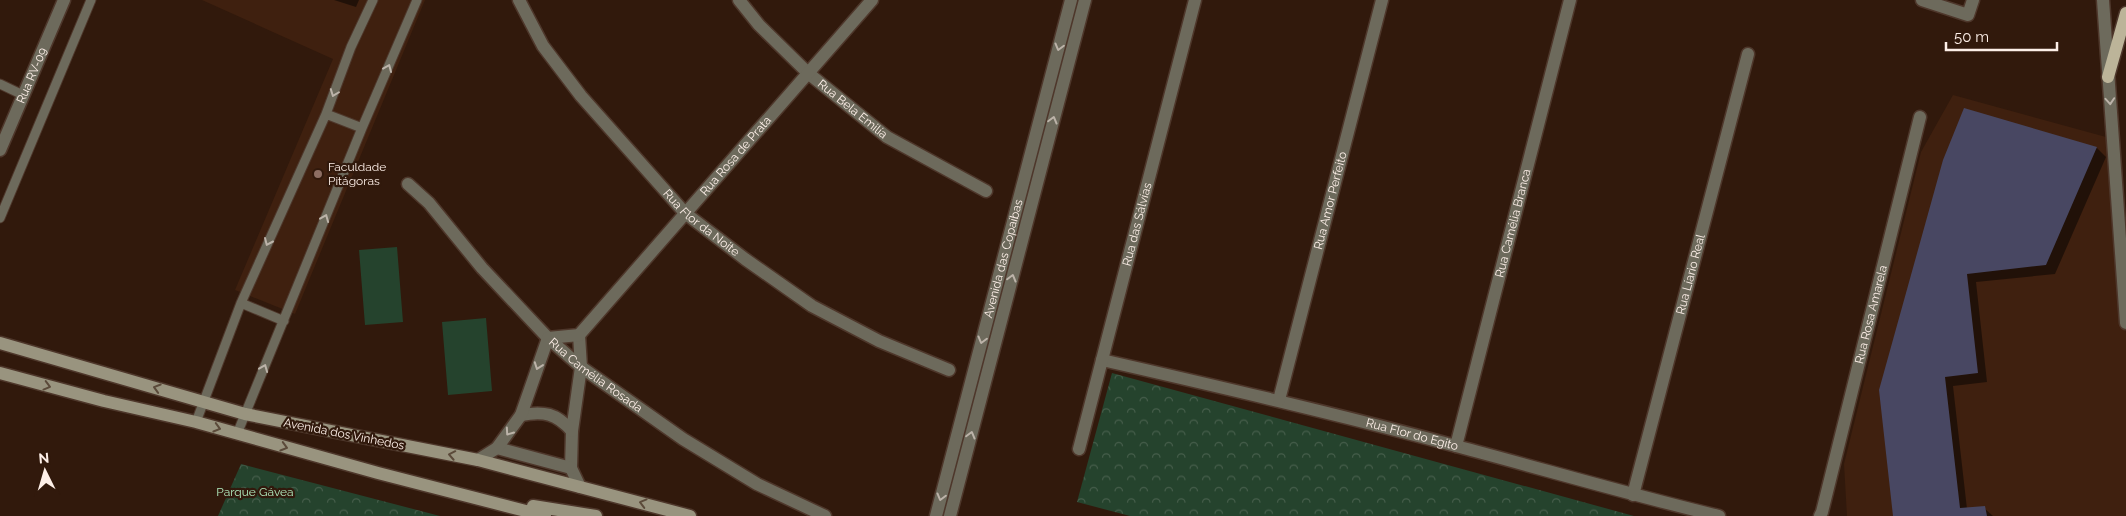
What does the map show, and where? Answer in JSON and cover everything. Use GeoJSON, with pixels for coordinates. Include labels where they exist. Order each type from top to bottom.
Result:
{"type":"FeatureCollection","features":[{"type":"Feature","properties":{"kind":"main road"},"geometry":{"type":"LineString","coordinates":[[2108,78],[2126,13]]}},
{"type":"Feature","properties":{"kind":"main road","name":"Avenida dos Vinhedos"},"geometry":{"type":"LineString","coordinates":[[0,343],[245,414],[478,460],[690,516]]}},
{"type":"Feature","properties":{"kind":"main road","name":"Avenida dos Vinhedos"},"geometry":{"type":"LineString","coordinates":[[0,373],[104,401],[196,422],[378,473],[545,516]]}},
{"type":"Feature","properties":{"kind":"main road"},"geometry":{"type":"LineString","coordinates":[[455,492],[596,516]]}},
{"type":"Feature","properties":{"kind":"street","name":"Rua RV-09"},"geometry":{"type":"LineString","coordinates":[[0,150],[64,0]]}},
{"type":"Feature","properties":{"kind":"street","name":"Rua Flor da Noite"},"geometry":{"type":"LineString","coordinates":[[519,0],[543,46],[581,96],[684,213],[812,306],[879,340],[949,370]]}},
{"type":"Feature","properties":{"kind":"street","name":"Rua Bela Emilía"},"geometry":{"type":"LineString","coordinates":[[739,0],[759,25],[808,73],[887,137],[986,192]]}},
{"type":"Feature","properties":{"kind":"street","name":"Rua Rosa de Prata"},"geometry":{"type":"LineString","coordinates":[[579,334],[872,0]]}},
{"type":"Feature","properties":{"kind":"street","name":"Avenida das Copaíbas"},"geometry":{"type":"LineString","coordinates":[[936,516],[1071,0]]}},
{"type":"Feature","properties":{"kind":"street","name":"Avenida das Copaíbas"},"geometry":{"type":"LineString","coordinates":[[950,516],[1084,0]]}},
{"type":"Feature","properties":{"kind":"street","name":"Rua das Sálvías"},"geometry":{"type":"LineString","coordinates":[[1079,449],[1195,0]]}},
{"type":"Feature","properties":{"kind":"street","name":"Rua Amor Perfeito"},"geometry":{"type":"LineString","coordinates":[[1279,400],[1382,0]]}},
{"type":"Feature","properties":{"kind":"street","name":"Rua Camélia Branca"},"geometry":{"type":"LineString","coordinates":[[1456,446],[1570,0]]}},
{"type":"Feature","properties":{"kind":"street"},"geometry":{"type":"LineString","coordinates":[[1922,0],[1968,15],[1973,0]]}},
{"type":"Feature","properties":{"kind":"street"},"geometry":{"type":"LineString","coordinates":[[2103,0],[2126,323]]}},
{"type":"Feature","properties":{"kind":"street","name":"Rua Líario Real"},"geometry":{"type":"LineString","coordinates":[[1633,495],[1748,54]]}},
{"type":"Feature","properties":{"kind":"street","name":"Rua Rosa Amarela"},"geometry":{"type":"LineString","coordinates":[[1822,515],[1920,117]]}},
{"type":"Feature","properties":{"kind":"street","name":"Rua Camélia Rosada"},"geometry":{"type":"LineString","coordinates":[[408,184],[429,203],[482,268],[548,338],[581,367],[683,440],[757,484],[825,516]]}},
{"type":"Feature","properties":{"kind":"street"},"geometry":{"type":"LineString","coordinates":[[478,460],[498,448],[521,415],[548,338],[579,334],[581,367],[572,431],[571,468],[580,487]]}},
{"type":"Feature","properties":{"kind":"street","name":"Rua Flor do Egito"},"geometry":{"type":"LineString","coordinates":[[1102,360],[1279,400],[1633,495],[1719,516]]}},
{"type":"Feature","properties":{"kind":"street"},"geometry":{"type":"LineString","coordinates":[[521,415],[536,412],[556,416],[572,431]]}},
{"type":"Feature","properties":{"kind":"street"},"geometry":{"type":"LineString","coordinates":[[498,448],[571,468]]}},
{"type":"Feature","properties":{"kind":"lane"},"geometry":{"type":"LineString","coordinates":[[0,218],[91,0]]}},
{"type":"Feature","properties":{"kind":"lane"},"geometry":{"type":"LineString","coordinates":[[196,422],[241,303],[326,114],[351,47],[373,0]]}},
{"type":"Feature","properties":{"kind":"lane"},"geometry":{"type":"LineString","coordinates":[[238,434],[362,128],[417,0]]}},
{"type":"Feature","properties":{"kind":"lane"},"geometry":{"type":"LineString","coordinates":[[0,84],[23,95]]}},
{"type":"Feature","properties":{"kind":"lane"},"geometry":{"type":"LineString","coordinates":[[326,114],[362,128]]}},
{"type":"Feature","properties":{"kind":"lane"},"geometry":{"type":"LineString","coordinates":[[241,303],[284,321]]}},
{"type":"Feature","properties":{"kind":"shaded area","name":"Faculdade Pitágoras"},"geometry":{"type":"Polygon","coordinates":[[[202,0],[425,0],[295,314],[235,290],[333,59],[202,0]]]}},
{"type":"Feature","properties":{"kind":"shaded area"},"geometry":{"type":"Polygon","coordinates":[[[1953,95],[2106,137],[2126,334],[2126,516],[1847,516],[1844,464],[1921,152],[1953,95]]]}},
{"type":"Feature","properties":{"kind":"green space"},"geometry":{"type":"Polygon","coordinates":[[[397,247],[403,322],[365,325],[359,250],[397,247]]]}},
{"type":"Feature","properties":{"kind":"green space"},"geometry":{"type":"Polygon","coordinates":[[[486,318],[492,391],[448,395],[442,322],[486,318]]]}},
{"type":"Feature","properties":{"kind":"green space"},"geometry":{"type":"Polygon","coordinates":[[[1112,373],[1634,516],[1130,516],[1077,502],[1112,373]]]}},
{"type":"Feature","properties":{"kind":"green space","name":"Parque Gávea"},"geometry":{"type":"Polygon","coordinates":[[[241,464],[440,516],[218,516],[241,464]]]}},
{"type":"Feature","properties":{"kind":"building"},"geometry":{"type":"Polygon","coordinates":[[[1964,108],[2097,147],[2046,265],[1967,274],[1978,373],[1945,377],[1960,508],[1985,506],[1987,516],[1893,516],[1879,390],[1943,160],[1964,108]]]}},
{"type":"Feature","properties":{"kind":"place","name":"Faculdade Pitágoras"},"geometry":{"type":"Point","coordinates":[318,174]}}]}
